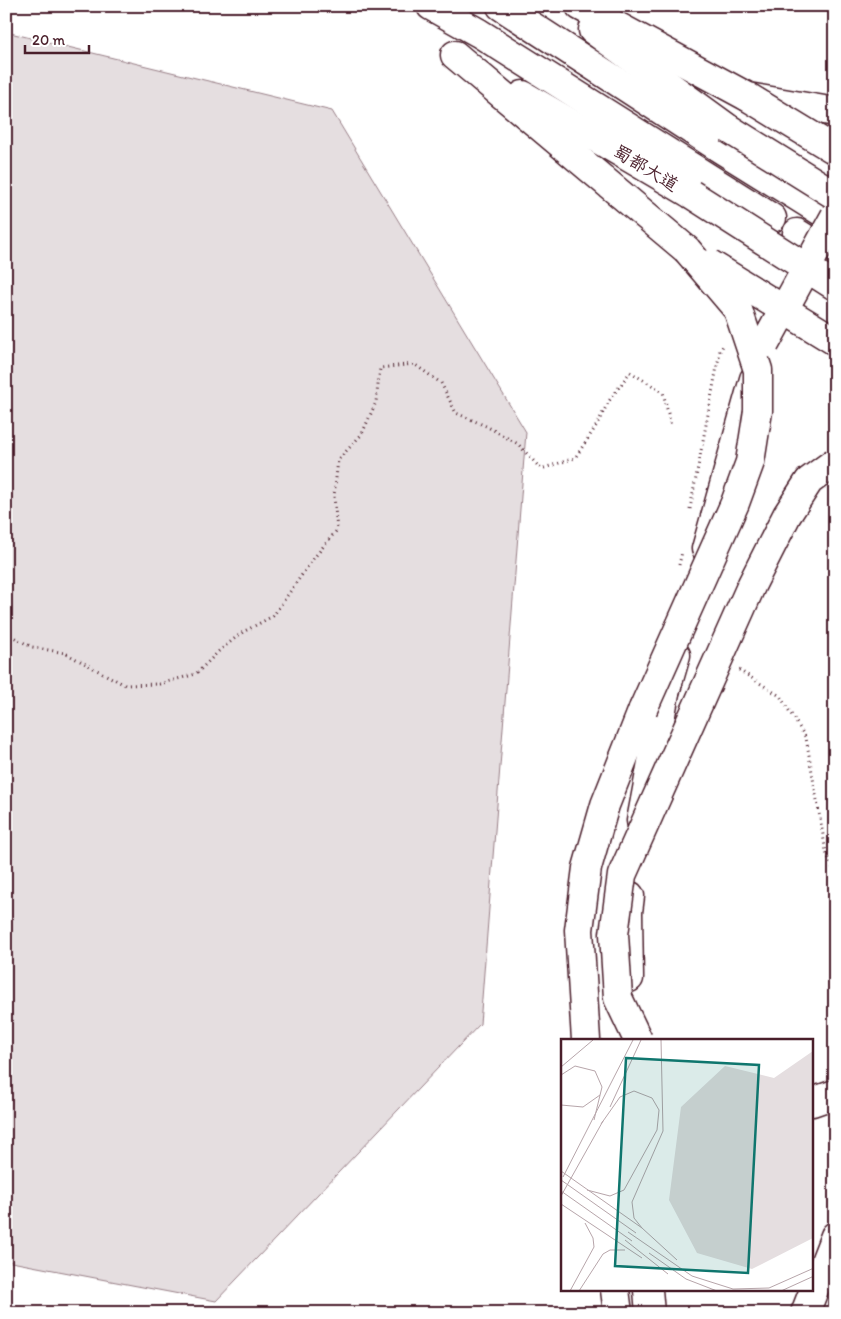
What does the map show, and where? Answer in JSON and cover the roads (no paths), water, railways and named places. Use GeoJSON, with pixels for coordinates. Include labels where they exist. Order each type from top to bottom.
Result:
{"type":"FeatureCollection","features":[{"type":"Feature","properties":{"kind":"main road"},"geometry":{"type":"LineString","coordinates":[[431,6],[479,33],[772,218]]}},
{"type":"Feature","properties":{"kind":"main road"},"geometry":{"type":"LineString","coordinates":[[501,6],[835,220]]}},
{"type":"Feature","properties":{"kind":"main road"},"geometry":{"type":"LineString","coordinates":[[561,6],[729,129],[835,195]]}},
{"type":"Feature","properties":{"kind":"main road"},"geometry":{"type":"LineString","coordinates":[[580,6],[748,97],[835,150]]}},
{"type":"Feature","properties":{"kind":"main road","name":"蜀都大道"},"geometry":{"type":"LineString","coordinates":[[688,250],[455,55],[691,194],[835,286]]}},
{"type":"Feature","properties":{"kind":"main road"},"geometry":{"type":"LineString","coordinates":[[748,97],[830,112],[835,110]]}},
{"type":"Feature","properties":{"kind":"main road"},"geometry":{"type":"LineString","coordinates":[[630,1039],[628,912],[645,799],[665,693],[765,344],[835,216]]}},
{"type":"Feature","properties":{"kind":"main road"},"geometry":{"type":"LineString","coordinates":[[797,233],[835,257]]}},
{"type":"Feature","properties":{"kind":"main road"},"geometry":{"type":"LineString","coordinates":[[688,250],[835,341]]}},
{"type":"Feature","properties":{"kind":"main road"},"geometry":{"type":"LineString","coordinates":[[586,1039],[579,930],[586,868],[605,805],[643,709],[735,503],[750,462],[758,411],[758,370],[738,310],[688,250]]}},
{"type":"Feature","properties":{"kind":"main road"},"geometry":{"type":"LineString","coordinates":[[638,1039],[618,998],[614,934],[622,875],[719,656],[787,514],[809,481],[835,462]]}},
{"type":"Feature","properties":{"kind":"main road"},"geometry":{"type":"LineString","coordinates":[[814,1101],[835,1094]]}},
{"type":"Feature","properties":{"kind":"main road"},"geometry":{"type":"LineString","coordinates":[[814,1290],[835,1236]]}},
{"type":"Feature","properties":{"kind":"main road"},"geometry":{"type":"LineString","coordinates":[[615,1292],[618,1313]]}},
{"type":"Feature","properties":{"kind":"main road"},"geometry":{"type":"LineString","coordinates":[[648,1292],[650,1313]]}},
{"type":"Feature","properties":{"kind":"main road"},"geometry":{"type":"LineString","coordinates":[[805,1313],[813,1292]]}}]}
